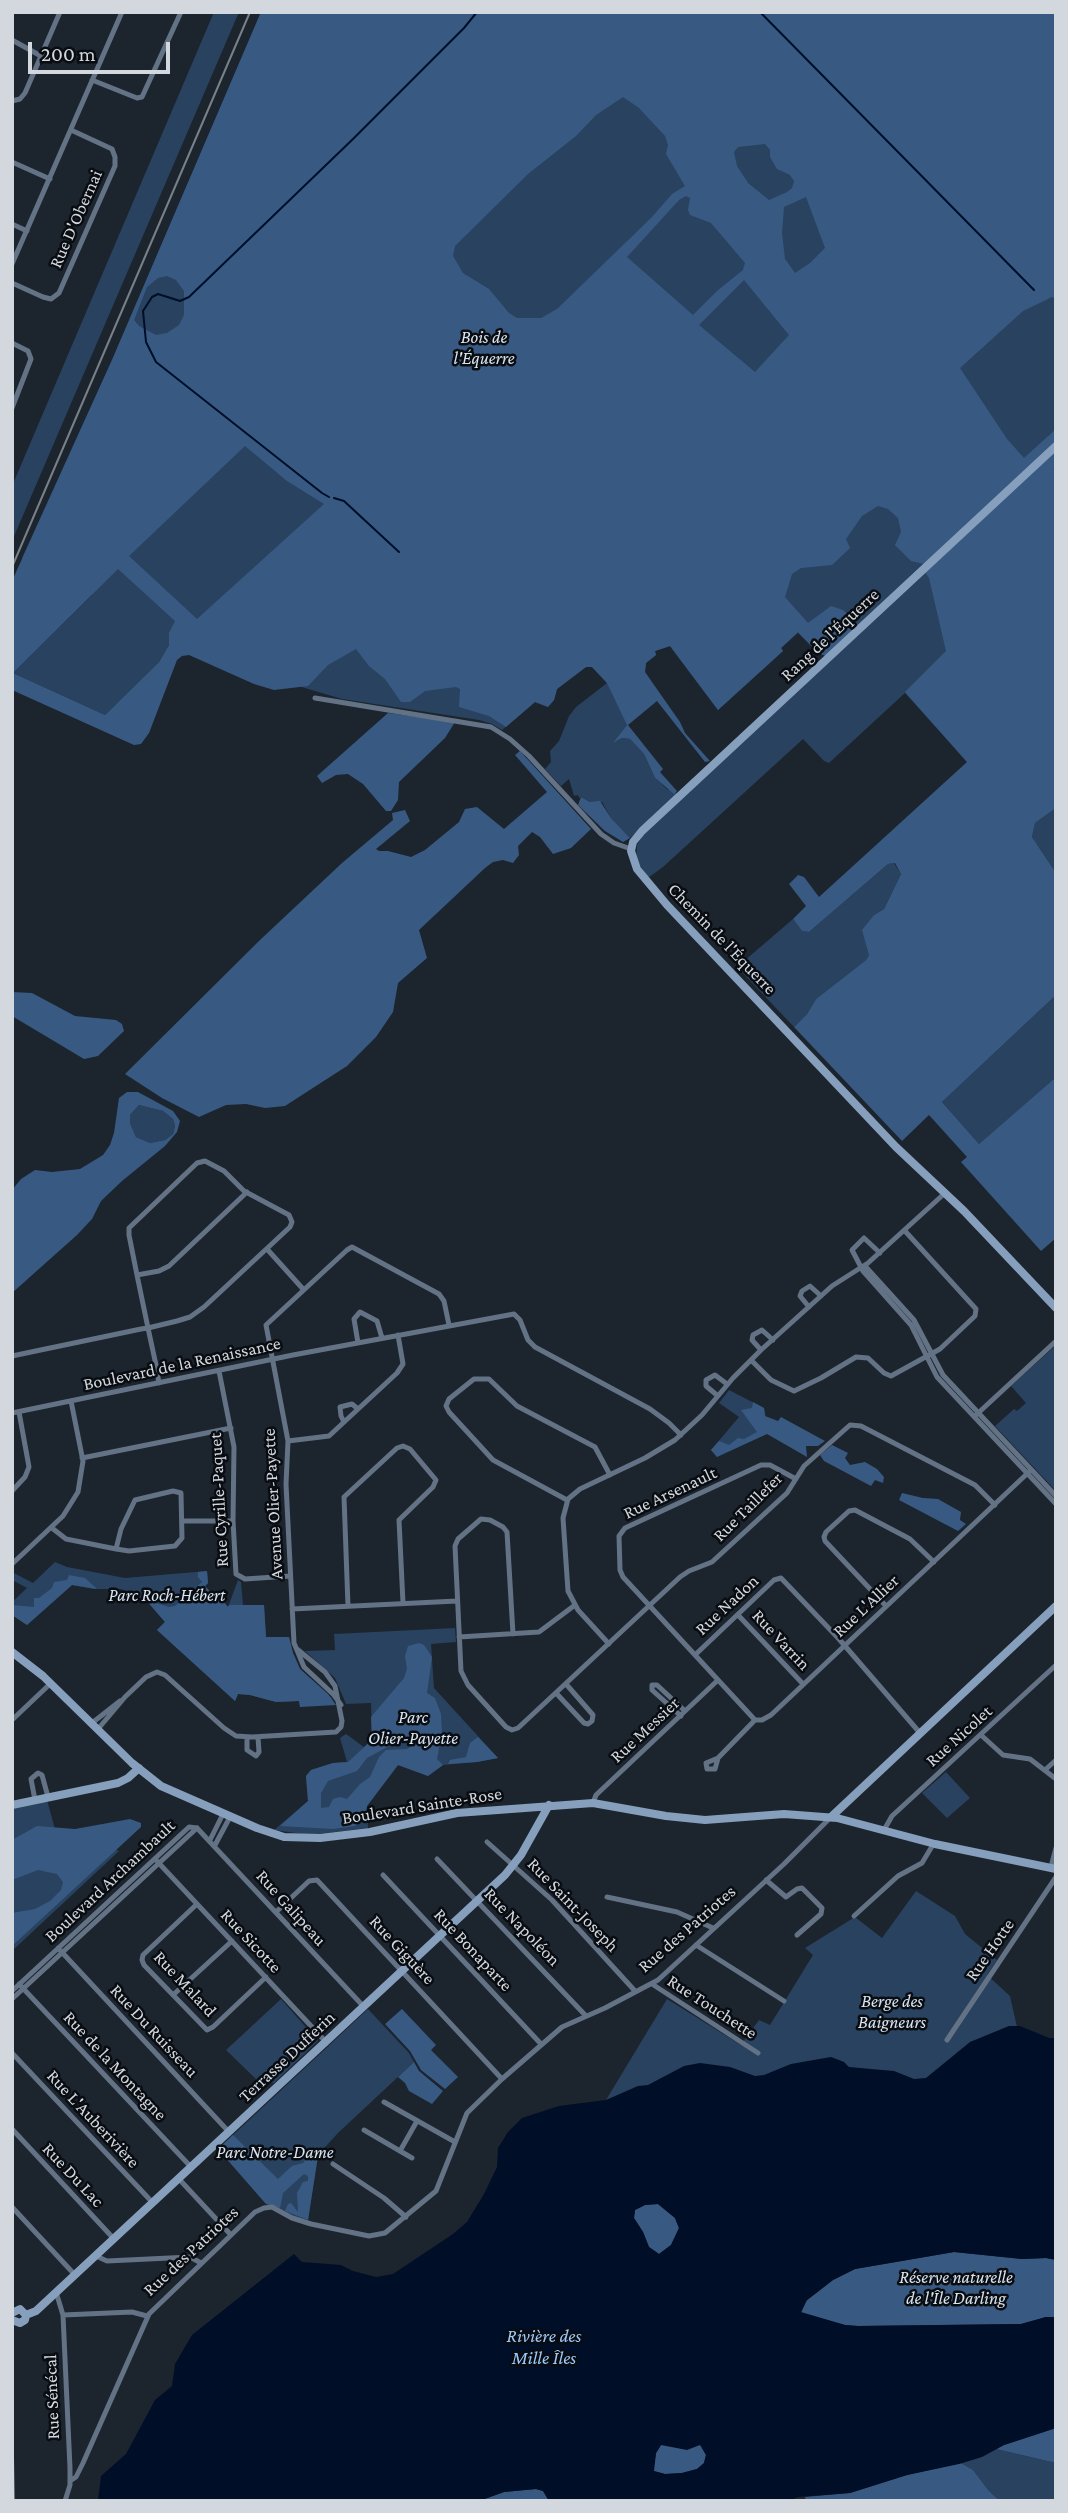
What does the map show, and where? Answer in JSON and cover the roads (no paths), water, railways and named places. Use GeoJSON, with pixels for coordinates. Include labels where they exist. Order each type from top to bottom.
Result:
{"type":"FeatureCollection","features":[{"type":"Feature","properties":{"kind":"street"},"geometry":{"type":"LineString","coordinates":[[12,101],[20,99],[25,93],[60,12]]}},
{"type":"Feature","properties":{"kind":"street"},"geometry":{"type":"LineString","coordinates":[[12,264],[122,12]]}},
{"type":"Feature","properties":{"kind":"street"},"geometry":{"type":"LineString","coordinates":[[92,80],[137,98],[142,97],[181,12]]}},
{"type":"Feature","properties":{"kind":"street"},"geometry":{"type":"LineString","coordinates":[[12,40],[41,56]]}},
{"type":"Feature","properties":{"kind":"street","name":"Rue D'Obernai"},"geometry":{"type":"LineString","coordinates":[[12,284],[51,299],[59,293],[115,166],[112,149],[71,130]]}},
{"type":"Feature","properties":{"kind":"street"},"geometry":{"type":"LineString","coordinates":[[12,162],[50,179]]}},
{"type":"Feature","properties":{"kind":"street"},"geometry":{"type":"LineString","coordinates":[[12,224],[27,230]]}},
{"type":"Feature","properties":{"kind":"street"},"geometry":{"type":"LineString","coordinates":[[12,343],[28,351],[30,359],[12,408]]}},
{"type":"Feature","properties":{"kind":"street","name":"Rang de l'Équerre"},"geometry":{"type":"LineString","coordinates":[[631,849],[642,831],[1056,446]]}},
{"type":"Feature","properties":{"kind":"street"},"geometry":{"type":"LineString","coordinates":[[315,698],[493,728],[510,738],[529,756],[601,834],[614,844],[631,849]]}},
{"type":"Feature","properties":{"kind":"street","name":"Chemin de l'Équerre"},"geometry":{"type":"LineString","coordinates":[[631,849],[635,866],[667,905],[901,1152],[945,1193],[1056,1308]]}},
{"type":"Feature","properties":{"kind":"street"},"geometry":{"type":"LineString","coordinates":[[12,1356],[148,1328],[180,1321],[195,1314],[290,1227],[291,1219],[286,1213],[247,1192],[219,1168],[205,1161],[197,1163],[130,1225],[128,1231],[148,1328],[159,1383]]}},
{"type":"Feature","properties":{"kind":"street"},"geometry":{"type":"LineString","coordinates":[[137,1275],[159,1271],[169,1266],[247,1192]]}},
{"type":"Feature","properties":{"kind":"street"},"geometry":{"type":"LineString","coordinates":[[609,1644],[575,1605],[569,1594],[563,1516],[567,1500],[577,1491],[654,1454],[681,1435],[761,1350],[835,1283],[863,1267],[880,1253],[945,1193]]}},
{"type":"Feature","properties":{"kind":"street"},"geometry":{"type":"LineString","coordinates":[[751,1360],[771,1380],[794,1391],[858,1356],[867,1358],[891,1376],[941,1348],[974,1318],[976,1309],[905,1231]]}},
{"type":"Feature","properties":{"kind":"street"},"geometry":{"type":"LineString","coordinates":[[880,1253],[866,1239],[860,1240],[852,1252],[909,1322],[937,1377],[976,1415],[1056,1504]]}},
{"type":"Feature","properties":{"kind":"street"},"geometry":{"type":"LineString","coordinates":[[267,1249],[303,1289],[347,1250],[354,1247],[441,1295],[449,1325]]}},
{"type":"Feature","properties":{"kind":"street"},"geometry":{"type":"LineString","coordinates":[[810,1307],[801,1297],[802,1291],[810,1286],[821,1296]]}},
{"type":"Feature","properties":{"kind":"street","name":"Avenue Olier-Payette"},"geometry":{"type":"LineString","coordinates":[[303,1289],[266,1324],[288,1441],[286,1484],[295,1647],[304,1667],[341,1705]]}},
{"type":"Feature","properties":{"kind":"street"},"geometry":{"type":"LineString","coordinates":[[358,1343],[354,1319],[360,1312],[377,1321],[382,1338]]}},
{"type":"Feature","properties":{"kind":"street","name":"Boulevard de la Renaissance"},"geometry":{"type":"LineString","coordinates":[[15,1413],[382,1338],[516,1315],[526,1338],[533,1345],[650,1409],[681,1435]]}},
{"type":"Feature","properties":{"kind":"street"},"geometry":{"type":"LineString","coordinates":[[761,1350],[752,1340],[753,1335],[761,1330],[773,1340]]}},
{"type":"Feature","properties":{"kind":"street"},"geometry":{"type":"LineString","coordinates":[[288,1441],[327,1437],[402,1367],[398,1335]]}},
{"type":"Feature","properties":{"kind":"street"},"geometry":{"type":"LineString","coordinates":[[976,1415],[1056,1340]]}},
{"type":"Feature","properties":{"kind":"street","name":"Rue Cyrille-Paquet"},"geometry":{"type":"LineString","coordinates":[[219,1371],[234,1453],[235,1571],[238,1577],[245,1579],[290,1576]]}},
{"type":"Feature","properties":{"kind":"street"},"geometry":{"type":"LineString","coordinates":[[718,1396],[705,1385],[708,1378],[715,1375],[727,1384]]}},
{"type":"Feature","properties":{"kind":"street"},"geometry":{"type":"LineString","coordinates":[[567,1500],[493,1460],[449,1412],[446,1406],[449,1399],[473,1380],[488,1379],[517,1406],[595,1447],[610,1475]]}},
{"type":"Feature","properties":{"kind":"street"},"geometry":{"type":"LineString","coordinates":[[12,1564],[52,1528],[76,1496],[82,1472],[82,1458],[71,1402]]}},
{"type":"Feature","properties":{"kind":"street"},"geometry":{"type":"LineString","coordinates":[[344,1422],[340,1406],[352,1404],[358,1409]]}},
{"type":"Feature","properties":{"kind":"street"},"geometry":{"type":"LineString","coordinates":[[12,1491],[25,1477],[29,1465],[15,1413]]}},
{"type":"Feature","properties":{"kind":"street","name":"Rue Taillefer"},"geometry":{"type":"LineString","coordinates":[[513,1634],[507,1532],[487,1519],[480,1520],[456,1542],[463,1679],[508,1729],[517,1729],[685,1573],[712,1562],[787,1493],[804,1466],[843,1429],[856,1424],[975,1485],[995,1504]]}},
{"type":"Feature","properties":{"kind":"street"},"geometry":{"type":"LineString","coordinates":[[82,1458],[231,1428]]}},
{"type":"Feature","properties":{"kind":"street"},"geometry":{"type":"LineString","coordinates":[[348,1606],[344,1497],[397,1448],[403,1446],[432,1473],[436,1481],[432,1489],[399,1520],[403,1603]]}},
{"type":"Feature","properties":{"kind":"street","name":"Rue Arsenault"},"geometry":{"type":"LineString","coordinates":[[755,1720],[621,1572],[619,1538],[624,1529],[764,1465],[772,1465],[796,1479]]}},
{"type":"Feature","properties":{"kind":"street"},"geometry":{"type":"LineString","coordinates":[[1029,1472],[1056,1496]]}},
{"type":"Feature","properties":{"kind":"street","name":"Rue L'Allier"},"geometry":{"type":"LineString","coordinates":[[718,1758],[755,1720],[771,1715],[1029,1472]]}},
{"type":"Feature","properties":{"kind":"street"},"geometry":{"type":"LineString","coordinates":[[52,1528],[64,1538],[116,1549],[129,1551],[177,1546],[182,1538],[183,1521],[183,1496],[179,1491],[138,1498],[132,1503],[116,1549]]}},
{"type":"Feature","properties":{"kind":"street"},"geometry":{"type":"LineString","coordinates":[[886,1606],[824,1540],[824,1535],[849,1511],[857,1511],[910,1539],[934,1562]]}},
{"type":"Feature","properties":{"kind":"street"},"geometry":{"type":"LineString","coordinates":[[183,1521],[233,1521]]}},
{"type":"Feature","properties":{"kind":"street","name":"Rue Nadon"},"geometry":{"type":"LineString","coordinates":[[695,1655],[776,1579],[781,1578],[920,1733]]}},
{"type":"Feature","properties":{"kind":"street"},"geometry":{"type":"LineString","coordinates":[[292,1609],[457,1601]]}},
{"type":"Feature","properties":{"kind":"street"},"geometry":{"type":"LineString","coordinates":[[459,1637],[543,1630],[575,1605]]}},
{"type":"Feature","properties":{"kind":"street","name":"Rue des Patriotes"},"geometry":{"type":"LineString","coordinates":[[70,2480],[76,2477],[83,2463],[147,2316],[257,2210],[269,2207],[296,2220],[373,2236],[385,2233],[436,2190],[470,2109],[502,2079],[562,2027],[652,1984],[1056,1606]]}},
{"type":"Feature","properties":{"kind":"street","name":"Rue Varrin"},"geometry":{"type":"LineString","coordinates":[[738,1615],[803,1684]]}},
{"type":"Feature","properties":{"kind":"street"},"geometry":{"type":"LineString","coordinates":[[95,1726],[149,1675],[159,1672],[226,1730],[236,1735],[258,1737],[335,1733],[342,1726],[337,1689],[330,1677],[295,1647]]}},
{"type":"Feature","properties":{"kind":"street","name":"Boulevard Sainte-Rose"},"geometry":{"type":"LineString","coordinates":[[12,1652],[51,1683],[139,1768],[168,1790],[275,1834],[309,1839],[362,1833],[457,1813],[593,1803],[705,1820],[784,1814],[831,1817],[1055,1872]]}},
{"type":"Feature","properties":{"kind":"street","name":"Rue Nicolet"},"geometry":{"type":"LineString","coordinates":[[884,1830],[892,1816],[1056,1665]]}},
{"type":"Feature","properties":{"kind":"street","name":"Rue Messier"},"geometry":{"type":"LineString","coordinates":[[593,1803],[596,1795],[718,1680]]}},
{"type":"Feature","properties":{"kind":"street"},"geometry":{"type":"LineString","coordinates":[[12,1720],[51,1683]]}},
{"type":"Feature","properties":{"kind":"street"},"geometry":{"type":"LineString","coordinates":[[556,1693],[582,1722],[586,1724],[592,1721],[593,1715],[566,1684]]}},
{"type":"Feature","properties":{"kind":"street"},"geometry":{"type":"LineString","coordinates":[[652,1685],[657,1685],[683,1714],[652,1690],[652,1685]]}},
{"type":"Feature","properties":{"kind":"street"},"geometry":{"type":"LineString","coordinates":[[981,1735],[1003,1755],[1027,1757],[1056,1779]]}},
{"type":"Feature","properties":{"kind":"street"},"geometry":{"type":"LineString","coordinates":[[247,1737],[247,1750],[256,1756],[259,1752],[258,1737]]}},
{"type":"Feature","properties":{"kind":"street"},"geometry":{"type":"LineString","coordinates":[[1045,1770],[1056,1760]]}},
{"type":"Feature","properties":{"kind":"street"},"geometry":{"type":"LineString","coordinates":[[12,1805],[118,1783],[139,1768]]}},
{"type":"Feature","properties":{"kind":"street"},"geometry":{"type":"LineString","coordinates":[[35,1800],[31,1779],[37,1773],[42,1775],[48,1797]]}},
{"type":"Feature","properties":{"kind":"street","name":"Terrasse Dufferin"},"geometry":{"type":"LineString","coordinates":[[12,2320],[20,2323],[26,2315],[36,2311],[478,1901],[514,1866],[550,1805]]}},
{"type":"Feature","properties":{"kind":"street"},"geometry":{"type":"LineString","coordinates":[[210,1840],[226,1815]]}},
{"type":"Feature","properties":{"kind":"street"},"geometry":{"type":"LineString","coordinates":[[215,1845],[226,1815]]}},
{"type":"Feature","properties":{"kind":"street","name":"Boulevard Archambault"},"geometry":{"type":"LineString","coordinates":[[12,1999],[21,1987],[157,1861],[190,1826],[197,1828]]}},
{"type":"Feature","properties":{"kind":"street","name":"Rue Galipeau"},"geometry":{"type":"LineString","coordinates":[[197,1828],[364,2007]]}},
{"type":"Feature","properties":{"kind":"street","name":"Rue Saint-Joseph"},"geometry":{"type":"LineString","coordinates":[[487,1842],[552,1900],[635,1991]]}},
{"type":"Feature","properties":{"kind":"street"},"geometry":{"type":"LineString","coordinates":[[854,1916],[900,1875],[922,1863],[934,1843]]}},
{"type":"Feature","properties":{"kind":"street"},"geometry":{"type":"LineString","coordinates":[[1055,1872],[1052,1863],[1056,1848]]}},
{"type":"Feature","properties":{"kind":"street","name":"Rue Napoléon"},"geometry":{"type":"LineString","coordinates":[[437,1859],[586,2016]]}},
{"type":"Feature","properties":{"kind":"street","name":"Rue Sicotte"},"geometry":{"type":"LineString","coordinates":[[157,1861],[326,2042]]}},
{"type":"Feature","properties":{"kind":"street","name":"Rue Hotte"},"geometry":{"type":"LineString","coordinates":[[947,2040],[1055,1872]]}},
{"type":"Feature","properties":{"kind":"street","name":"Rue Bonaparte"},"geometry":{"type":"LineString","coordinates":[[383,1875],[541,2044]]}},
{"type":"Feature","properties":{"kind":"street","name":"Rue Giguère"},"geometry":{"type":"LineString","coordinates":[[276,1912],[309,1881],[316,1879],[502,2079]]}},
{"type":"Feature","properties":{"kind":"street"},"geometry":{"type":"LineString","coordinates":[[766,1880],[786,1897],[802,1888],[822,1908],[821,1914],[797,1935]]}},
{"type":"Feature","properties":{"kind":"street"},"geometry":{"type":"LineString","coordinates":[[607,1897],[677,1912],[713,1928]]}},
{"type":"Feature","properties":{"kind":"street","name":"Rue Malard"},"geometry":{"type":"LineString","coordinates":[[197,1904],[141,1958],[144,1965],[202,2027],[208,2030],[266,1977]]}},
{"type":"Feature","properties":{"kind":"street"},"geometry":{"type":"LineString","coordinates":[[173,1995],[232,1941]]}},
{"type":"Feature","properties":{"kind":"street"},"geometry":{"type":"LineString","coordinates":[[696,1945],[784,2001]]}},
{"type":"Feature","properties":{"kind":"street","name":"Rue Du Ruisseau"},"geometry":{"type":"LineString","coordinates":[[60,1950],[229,2132]]}},
{"type":"Feature","properties":{"kind":"street","name":"Rue Touchette"},"geometry":{"type":"LineString","coordinates":[[652,1984],[758,2053]]}},
{"type":"Feature","properties":{"kind":"street","name":"Boulevard Archambault"},"geometry":{"type":"LineString","coordinates":[[12,1991],[21,1987]]}},
{"type":"Feature","properties":{"kind":"street","name":"Rue de la Montagne"},"geometry":{"type":"LineString","coordinates":[[21,1987],[191,2168]]}},
{"type":"Feature","properties":{"kind":"street","name":"Rue L'Auberivière"},"geometry":{"type":"LineString","coordinates":[[12,2053],[153,2203]]}},
{"type":"Feature","properties":{"kind":"street"},"geometry":{"type":"LineString","coordinates":[[384,2102],[455,2142]]}},
{"type":"Feature","properties":{"kind":"street"},"geometry":{"type":"LineString","coordinates":[[400,2151],[416,2121]]}},
{"type":"Feature","properties":{"kind":"street","name":"Rue Du Lac"},"geometry":{"type":"LineString","coordinates":[[12,2129],[114,2239]]}},
{"type":"Feature","properties":{"kind":"street"},"geometry":{"type":"LineString","coordinates":[[364,2130],[412,2158]]}},
{"type":"Feature","properties":{"kind":"street"},"geometry":{"type":"LineString","coordinates":[[333,2164],[384,2198],[405,2217]]}},
{"type":"Feature","properties":{"kind":"street"},"geometry":{"type":"LineString","coordinates":[[179,2179],[231,2235]]}},
{"type":"Feature","properties":{"kind":"street"},"geometry":{"type":"LineString","coordinates":[[12,2207],[75,2275]]}},
{"type":"Feature","properties":{"kind":"street"},"geometry":{"type":"LineString","coordinates":[[96,2256],[106,2261],[190,2257],[201,2263]]}},
{"type":"Feature","properties":{"kind":"street","name":"Rue Sénécal"},"geometry":{"type":"LineString","coordinates":[[56,2292],[63,2315],[70,2480],[65,2501]]}},
{"type":"Feature","properties":{"kind":"street"},"geometry":{"type":"LineString","coordinates":[[12,2313],[19,2309],[26,2315]]}},
{"type":"Feature","properties":{"kind":"street"},"geometry":{"type":"LineString","coordinates":[[63,2315],[132,2312],[147,2316]]}},
{"type":"Feature","properties":{"kind":"water","name":"Rivière des Mille Îles"},"geometry":{"type":"Polygon","coordinates":[[[1009,2026],[1020,2026],[1049,2038],[1056,2038],[1056,2260],[954,2252],[855,2269],[833,2280],[807,2300],[801,2312],[845,2325],[858,2326],[1021,2324],[1056,2317],[1056,2428],[1004,2445],[982,2457],[959,2464],[907,2475],[850,2493],[798,2497],[789,2501],[549,2501],[543,2491],[536,2489],[504,2492],[479,2501],[98,2501],[101,2476],[126,2454],[155,2400],[172,2386],[175,2364],[192,2335],[294,2254],[302,2262],[341,2265],[376,2277],[393,2274],[467,2222],[497,2167],[498,2148],[508,2132],[522,2118],[559,2106],[606,2100],[638,2086],[648,2085],[684,2066],[700,2063],[730,2067],[755,2076],[791,2064],[831,2057],[849,2067],[894,2071],[914,2079],[926,2078],[970,2042],[1009,2026]],[[658,2204],[645,2205],[635,2210],[634,2218],[649,2247],[659,2254],[671,2245],[679,2228],[675,2218],[658,2204]],[[661,2445],[656,2453],[654,2471],[665,2474],[682,2473],[697,2469],[704,2463],[706,2455],[700,2445],[687,2450],[661,2445]]]}},
{"type":"Feature","properties":{"kind":"waterway"},"geometry":{"type":"LineString","coordinates":[[329,497],[156,362],[146,342],[143,311],[152,297],[158,294],[180,301],[189,297],[353,139],[477,12]]}},
{"type":"Feature","properties":{"kind":"waterway"},"geometry":{"type":"LineString","coordinates":[[760,12],[1034,290]]}},
{"type":"Feature","properties":{"kind":"waterway"},"geometry":{"type":"LineString","coordinates":[[334,498],[344,501],[399,552]]}},
{"type":"Feature","properties":{"kind":"railway"},"geometry":{"type":"LineString","coordinates":[[12,567],[250,12]]}},
{"type":"Feature","properties":{"kind":"railway"},"geometry":{"type":"LineString","coordinates":[[12,2414],[14,2501]]}},
{"type":"Feature","properties":{"kind":"park label","name":"Bois de l'Équerre"},"geometry":{"type":"Point","coordinates":[484,347]}},
{"type":"Feature","properties":{"kind":"park label","name":"Parc Roch-Hébert"},"geometry":{"type":"Point","coordinates":[167,1595]}},
{"type":"Feature","properties":{"kind":"park label","name":"Parc Olier-Payette"},"geometry":{"type":"Point","coordinates":[413,1727]}},
{"type":"Feature","properties":{"kind":"park label","name":"Berge des Baigneurs"},"geometry":{"type":"Point","coordinates":[892,2011]}},
{"type":"Feature","properties":{"kind":"park label","name":"Parc Notre-Dame"},"geometry":{"type":"Point","coordinates":[275,2152]}},
{"type":"Feature","properties":{"kind":"park label","name":"Réserve naturelle de l'Île Darling"},"geometry":{"type":"Point","coordinates":[956,2287]}}]}
